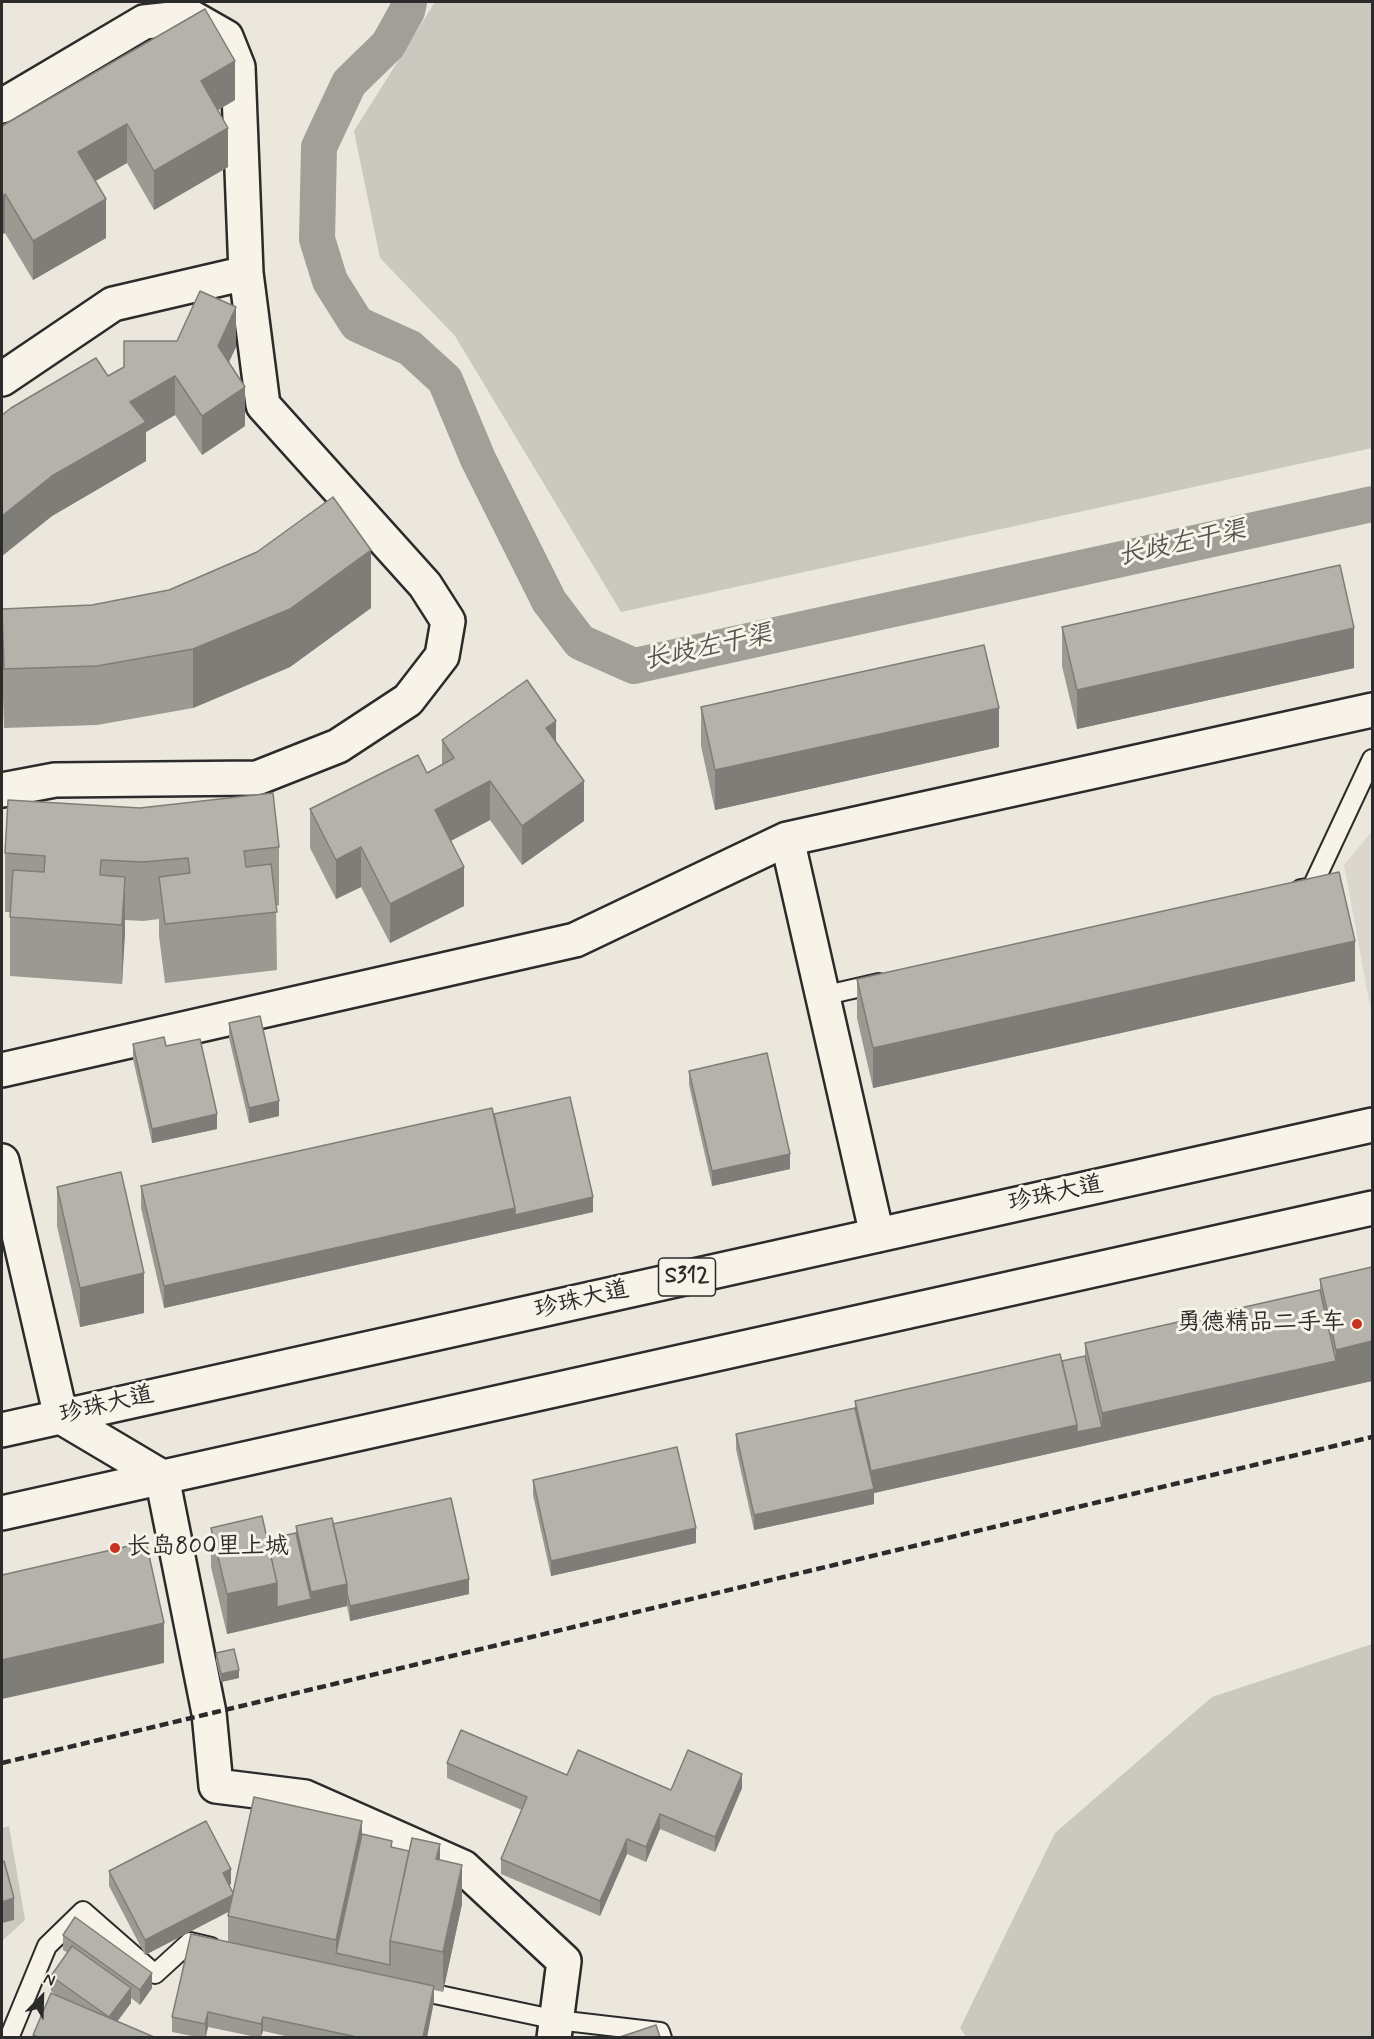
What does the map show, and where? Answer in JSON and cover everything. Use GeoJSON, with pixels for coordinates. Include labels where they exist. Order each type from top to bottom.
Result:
{"type":"FeatureCollection","features":[{"type":"Feature","properties":{"kind":"street"},"geometry":{"type":"LineString","coordinates":[[2,105],[144,22],[191,17],[226,37],[238,67],[246,273],[263,405],[425,585],[448,621],[442,656],[408,700],[338,746],[257,778],[56,780],[2,790]]}},
{"type":"Feature","properties":{"kind":"street"},"geometry":{"type":"LineString","coordinates":[[2,379],[113,304],[246,273]]}},
{"type":"Feature","properties":{"kind":"street"},"geometry":{"type":"LineString","coordinates":[[2,1070],[575,940],[787,838],[1372,710]]}},
{"type":"Feature","properties":{"kind":"street"},"geometry":{"type":"LineString","coordinates":[[787,838],[877,1235]]}},
{"type":"Feature","properties":{"kind":"street","name":"珍珠大道"},"geometry":{"type":"LineString","coordinates":[[2,1430],[1372,1125]]}},
{"type":"Feature","properties":{"kind":"street"},"geometry":{"type":"LineString","coordinates":[[2,1161],[61,1417],[162,1477],[209,1713],[216,1786],[305,1797],[463,1867],[564,1961],[556,2029]]}},
{"type":"Feature","properties":{"kind":"street"},"geometry":{"type":"LineString","coordinates":[[2,1513],[1372,1208]]}},
{"type":"Feature","properties":{"kind":"lane"},"geometry":{"type":"LineString","coordinates":[[1289,892],[1312,887],[1372,759]]}},
{"type":"Feature","properties":{"kind":"lane"},"geometry":{"type":"LineString","coordinates":[[822,996],[892,980]]}},
{"type":"Feature","properties":{"kind":"lane"},"geometry":{"type":"LineString","coordinates":[[9,2037],[47,1947],[83,1911],[155,1974],[189,1942],[224,1949]]}},
{"type":"Feature","properties":{"kind":"lane"},"geometry":{"type":"LineString","coordinates":[[396,1986],[556,2029],[660,2032],[662,2037]]}},
{"type":"Feature","properties":{"kind":"shaded area"},"geometry":{"type":"Polygon","coordinates":[[[435,2],[1372,2],[1372,448],[621,612],[455,336],[380,258],[354,131],[435,2]]]}},
{"type":"Feature","properties":{"kind":"shaded area"},"geometry":{"type":"Polygon","coordinates":[[[1372,831],[1372,1017],[1344,865],[1372,831]]]}},
{"type":"Feature","properties":{"kind":"shaded area"},"geometry":{"type":"Polygon","coordinates":[[[1372,1644],[1372,2037],[966,2037],[960,2028],[1055,1833],[1212,1697],[1372,1644]]]}},
{"type":"Feature","properties":{"kind":"shaded area"},"geometry":{"type":"Polygon","coordinates":[[[9,1826],[25,1920],[2,1941],[2,1828],[9,1826]]]}},
{"type":"Feature","properties":{"kind":"building"},"geometry":{"type":"Polygon","coordinates":[[[205,9],[235,61],[201,81],[228,128],[154,171],[127,124],[78,152],[106,199],[33,241],[5,194],[2,196],[2,126],[205,9]]]}},
{"type":"Feature","properties":{"kind":"building"},"geometry":{"type":"Polygon","coordinates":[[[200,291],[236,307],[218,346],[245,387],[202,416],[175,376],[130,402],[146,422],[52,476],[2,516],[2,415],[96,358],[108,376],[124,367],[124,341],[177,341],[200,291]]]}},
{"type":"Feature","properties":{"kind":"building"},"geometry":{"type":"Polygon","coordinates":[[[333,497],[371,550],[290,609],[193,649],[97,666],[4,669],[2,609],[92,605],[169,590],[257,552],[333,497]]]}},
{"type":"Feature","properties":{"kind":"building"},"geometry":{"type":"Polygon","coordinates":[[[1340,565],[1354,628],[1077,690],[1062,627],[1340,565]]]}},
{"type":"Feature","properties":{"kind":"building"},"geometry":{"type":"Polygon","coordinates":[[[984,645],[999,708],[715,770],[701,707],[984,645]]]}},
{"type":"Feature","properties":{"kind":"building"},"geometry":{"type":"Polygon","coordinates":[[[527,680],[556,721],[546,728],[584,781],[522,826],[490,781],[435,810],[464,867],[390,904],[361,847],[336,860],[310,809],[418,755],[427,773],[454,758],[442,740],[527,680]]]}},
{"type":"Feature","properties":{"kind":"building"},"geometry":{"type":"Polygon","coordinates":[[[273,793],[279,847],[244,851],[246,867],[271,864],[277,912],[165,924],[159,877],[190,873],[188,858],[143,862],[101,860],[100,875],[125,877],[122,925],[10,917],[13,870],[44,872],[45,856],[5,853],[8,800],[140,808],[273,793]]]}},
{"type":"Feature","properties":{"kind":"building"},"geometry":{"type":"Polygon","coordinates":[[[1339,872],[1355,941],[873,1048],[857,979],[1339,872]]]}},
{"type":"Feature","properties":{"kind":"building"},"geometry":{"type":"Polygon","coordinates":[[[260,1016],[279,1101],[249,1108],[229,1023],[260,1016]]]}},
{"type":"Feature","properties":{"kind":"building"},"geometry":{"type":"Polygon","coordinates":[[[164,1037],[166,1046],[200,1039],[217,1114],[152,1129],[133,1044],[164,1037]]]}},
{"type":"Feature","properties":{"kind":"building"},"geometry":{"type":"Polygon","coordinates":[[[767,1053],[790,1154],[712,1171],[689,1071],[767,1053]]]}},
{"type":"Feature","properties":{"kind":"building"},"geometry":{"type":"Polygon","coordinates":[[[570,1097],[593,1197],[515,1215],[494,1114],[570,1097]]]}},
{"type":"Feature","properties":{"kind":"building"},"geometry":{"type":"Polygon","coordinates":[[[492,1108],[515,1208],[164,1286],[141,1186],[492,1108]]]}},
{"type":"Feature","properties":{"kind":"building"},"geometry":{"type":"Polygon","coordinates":[[[121,1172],[144,1273],[80,1288],[57,1187],[121,1172]]]}},
{"type":"Feature","properties":{"kind":"building"},"geometry":{"type":"Polygon","coordinates":[[[1372,1267],[1372,1341],[1336,1350],[1320,1279],[1372,1267]]]}},
{"type":"Feature","properties":{"kind":"building"},"geometry":{"type":"Polygon","coordinates":[[[1320,1290],[1336,1361],[1102,1413],[1085,1343],[1320,1290]]]}},
{"type":"Feature","properties":{"kind":"building"},"geometry":{"type":"Polygon","coordinates":[[[1060,1354],[1077,1425],[871,1471],[855,1401],[1060,1354]]]}},
{"type":"Feature","properties":{"kind":"building"},"geometry":{"type":"Polygon","coordinates":[[[1085,1356],[1102,1427],[1077,1432],[1062,1361],[1085,1356]]]}},
{"type":"Feature","properties":{"kind":"building"},"geometry":{"type":"Polygon","coordinates":[[[855,1408],[874,1489],[754,1515],[736,1434],[855,1408]]]}},
{"type":"Feature","properties":{"kind":"building"},"geometry":{"type":"Polygon","coordinates":[[[677,1447],[696,1528],[551,1561],[533,1480],[677,1447]]]}},
{"type":"Feature","properties":{"kind":"building"},"geometry":{"type":"Polygon","coordinates":[[[451,1498],[469,1579],[350,1606],[333,1524],[451,1498]]]}},
{"type":"Feature","properties":{"kind":"building"},"geometry":{"type":"Polygon","coordinates":[[[262,1516],[277,1583],[227,1594],[211,1528],[262,1516]]]}},
{"type":"Feature","properties":{"kind":"building"},"geometry":{"type":"Polygon","coordinates":[[[332,1518],[347,1584],[311,1592],[296,1526],[332,1518]]]}},
{"type":"Feature","properties":{"kind":"building"},"geometry":{"type":"Polygon","coordinates":[[[296,1533],[311,1599],[277,1607],[277,1583],[267,1539],[296,1533]]]}},
{"type":"Feature","properties":{"kind":"building"},"geometry":{"type":"Polygon","coordinates":[[[146,1542],[164,1623],[2,1660],[2,1575],[146,1542]]]}},
{"type":"Feature","properties":{"kind":"building"},"geometry":{"type":"Polygon","coordinates":[[[234,1649],[239,1670],[221,1674],[216,1653],[234,1649]]]}},
{"type":"Feature","properties":{"kind":"building"},"geometry":{"type":"Polygon","coordinates":[[[461,1730],[567,1775],[578,1750],[671,1790],[688,1750],[742,1774],[715,1837],[660,1814],[646,1847],[627,1839],[600,1901],[501,1859],[527,1797],[447,1763],[461,1730]]]}},
{"type":"Feature","properties":{"kind":"building"},"geometry":{"type":"Polygon","coordinates":[[[254,1797],[362,1821],[336,1940],[228,1916],[254,1797]]]}},
{"type":"Feature","properties":{"kind":"building"},"geometry":{"type":"Polygon","coordinates":[[[206,1821],[231,1869],[223,1873],[233,1895],[145,1940],[109,1871],[206,1821]]]}},
{"type":"Feature","properties":{"kind":"building"},"geometry":{"type":"Polygon","coordinates":[[[362,1834],[392,1841],[391,1847],[409,1851],[390,1941],[390,1965],[336,1953],[362,1834]]]}},
{"type":"Feature","properties":{"kind":"building"},"geometry":{"type":"Polygon","coordinates":[[[412,1838],[440,1844],[436,1859],[462,1865],[443,1952],[390,1941],[412,1838]]]}},
{"type":"Feature","properties":{"kind":"building"},"geometry":{"type":"Polygon","coordinates":[[[4,1861],[14,1898],[2,1902],[2,1862],[4,1861]]]}},
{"type":"Feature","properties":{"kind":"building"},"geometry":{"type":"Polygon","coordinates":[[[75,1917],[152,1973],[140,1990],[63,1935],[75,1917]]]}},
{"type":"Feature","properties":{"kind":"building"},"geometry":{"type":"Polygon","coordinates":[[[191,1934],[434,1986],[423,2037],[357,2037],[263,2017],[261,2024],[208,2012],[205,2024],[172,2017],[191,1934]]]}},
{"type":"Feature","properties":{"kind":"building"},"geometry":{"type":"Polygon","coordinates":[[[72,1946],[131,1988],[109,2017],[51,1976],[72,1946]]]}},
{"type":"Feature","properties":{"kind":"building"},"geometry":{"type":"Polygon","coordinates":[[[51,1993],[154,2037],[38,2037],[33,2035],[51,1993]]]}},
{"type":"Feature","properties":{"kind":"building"},"geometry":{"type":"Polygon","coordinates":[[[656,2025],[660,2037],[620,2037],[656,2025]]]}},
{"type":"Feature","properties":{"kind":"waterway","name":"长歧左干渠"},"geometry":{"type":"LineString","coordinates":[[409,2],[407,11],[388,45],[349,83],[319,147],[317,239],[330,281],[357,324],[410,348],[445,380],[478,459],[549,601],[580,642],[634,666],[1372,504]]}},
{"type":"Feature","properties":{"kind":"railway"},"geometry":{"type":"LineString","coordinates":[[2,1763],[1372,1437]]}},
{"type":"Feature","properties":{"kind":"place","name":"勇德精品二手车"},"geometry":{"type":"Point","coordinates":[1357,1324]}},
{"type":"Feature","properties":{"kind":"place","name":"长岛800里上城"},"geometry":{"type":"Point","coordinates":[115,1548]}}]}
